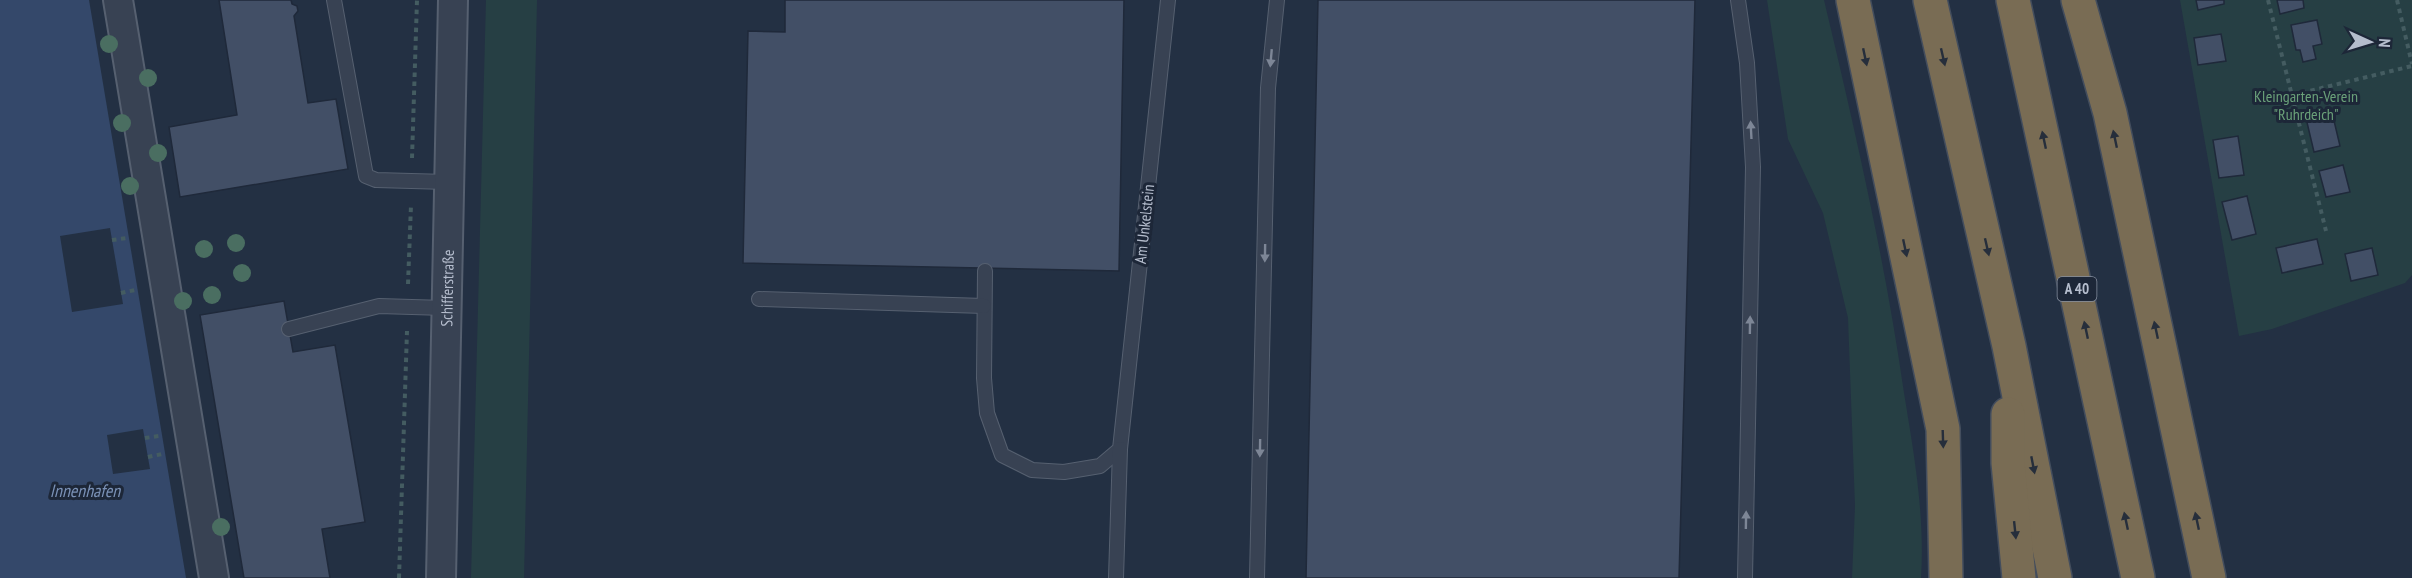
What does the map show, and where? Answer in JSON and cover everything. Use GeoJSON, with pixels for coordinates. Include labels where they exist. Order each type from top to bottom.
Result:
{"type":"FeatureCollection","features":[{"type":"Feature","properties":{"kind":"highway"},"geometry":{"type":"LineString","coordinates":[[1852,0],[1943,429],[1946,578]]}},
{"type":"Feature","properties":{"kind":"highway"},"geometry":{"type":"LineString","coordinates":[[1930,0],[2009,346],[2055,578]]}},
{"type":"Feature","properties":{"kind":"highway","name":"A 40"},"geometry":{"type":"LineString","coordinates":[[2013,0],[2138,578]]}},
{"type":"Feature","properties":{"kind":"highway"},"geometry":{"type":"LineString","coordinates":[[2078,0],[2110,113],[2209,578]]}},
{"type":"Feature","properties":{"kind":"highway"},"geometry":{"type":"LineString","coordinates":[[2009,346],[2008,463],[2019,578]]}},
{"type":"Feature","properties":{"kind":"street"},"geometry":{"type":"LineString","coordinates":[[118,0],[214,578]]}},
{"type":"Feature","properties":{"kind":"street","name":"Schifferstraße"},"geometry":{"type":"LineString","coordinates":[[441,578],[447,182],[453,0]]}},
{"type":"Feature","properties":{"kind":"lane"},"geometry":{"type":"LineString","coordinates":[[334,0],[366,176],[376,180],[447,182]]}},
{"type":"Feature","properties":{"kind":"lane","name":"Am Unkelstein"},"geometry":{"type":"LineString","coordinates":[[1116,578],[1120,448],[1168,0]]}},
{"type":"Feature","properties":{"kind":"lane"},"geometry":{"type":"LineString","coordinates":[[1257,578],[1268,88],[1277,0]]}},
{"type":"Feature","properties":{"kind":"lane"},"geometry":{"type":"LineString","coordinates":[[1738,0],[1747,63],[1753,167],[1745,578]]}},
{"type":"Feature","properties":{"kind":"lane"},"geometry":{"type":"LineString","coordinates":[[985,271],[984,378],[987,413],[1002,455],[1032,470],[1064,472],[1100,466],[1120,448]]}},
{"type":"Feature","properties":{"kind":"lane"},"geometry":{"type":"LineString","coordinates":[[759,299],[984,306]]}},
{"type":"Feature","properties":{"kind":"lane"},"geometry":{"type":"LineString","coordinates":[[289,329],[379,306],[445,308]]}},
{"type":"Feature","properties":{"kind":"path"},"geometry":{"type":"LineString","coordinates":[[2268,0],[2326,231]]}},
{"type":"Feature","properties":{"kind":"path"},"geometry":{"type":"LineString","coordinates":[[2293,95],[2412,65],[2397,0]]}},
{"type":"Feature","properties":{"kind":"green space"},"geometry":{"type":"Polygon","coordinates":[[[486,0],[537,0],[524,578],[471,578],[486,0]]]}},
{"type":"Feature","properties":{"kind":"green space"},"geometry":{"type":"Polygon","coordinates":[[[1767,0],[1824,0],[1888,294],[1918,485],[1921,578],[1852,578],[1855,506],[1848,318],[1823,213],[1788,139],[1767,0]]]}},
{"type":"Feature","properties":{"kind":"green space","name":"Kleingarten-Verein \"Ruhrdeich\""},"geometry":{"type":"Polygon","coordinates":[[[2180,0],[2412,0],[2412,275],[2405,283],[2272,329],[2239,336],[2180,0]]]}},
{"type":"Feature","properties":{"kind":"water","name":"Innenhafen"},"geometry":{"type":"Polygon","coordinates":[[[0,0],[89,0],[186,578],[0,578],[0,0]]]}},
{"type":"Feature","properties":{"kind":"pier"},"geometry":{"type":"Polygon","coordinates":[[[110,228],[123,304],[72,312],[60,236],[110,228]]]}},
{"type":"Feature","properties":{"kind":"pier"},"geometry":{"type":"Polygon","coordinates":[[[143,429],[150,469],[113,474],[107,435],[143,429]]]}},
{"type":"Feature","properties":{"kind":"building"},"geometry":{"type":"Polygon","coordinates":[[[219,0],[291,0],[292,4],[297,6],[298,11],[294,16],[308,103],[336,99],[348,169],[180,197],[169,127],[237,115],[219,0]]]}},
{"type":"Feature","properties":{"kind":"building"},"geometry":{"type":"Polygon","coordinates":[[[785,0],[1124,0],[1119,271],[743,263],[748,31],[785,32],[785,0]]]}},
{"type":"Feature","properties":{"kind":"building"},"geometry":{"type":"Polygon","coordinates":[[[1318,0],[1695,0],[1679,578],[1306,578],[1318,0]]]}},
{"type":"Feature","properties":{"kind":"building"},"geometry":{"type":"Polygon","coordinates":[[[2196,0],[2224,0],[2224,4],[2198,10],[2196,0]]]}},
{"type":"Feature","properties":{"kind":"building"},"geometry":{"type":"Polygon","coordinates":[[[2277,0],[2303,0],[2304,8],[2280,14],[2277,0]]]}},
{"type":"Feature","properties":{"kind":"building"},"geometry":{"type":"Polygon","coordinates":[[[2317,20],[2322,44],[2313,46],[2316,59],[2303,62],[2300,50],[2296,50],[2291,25],[2317,20]]]}},
{"type":"Feature","properties":{"kind":"building"},"geometry":{"type":"Polygon","coordinates":[[[2221,34],[2226,61],[2198,65],[2194,38],[2221,34]]]}},
{"type":"Feature","properties":{"kind":"building"},"geometry":{"type":"Polygon","coordinates":[[[2331,108],[2340,146],[2314,152],[2305,114],[2331,108]]]}},
{"type":"Feature","properties":{"kind":"building"},"geometry":{"type":"Polygon","coordinates":[[[2238,136],[2244,175],[2219,178],[2213,140],[2238,136]]]}},
{"type":"Feature","properties":{"kind":"building"},"geometry":{"type":"Polygon","coordinates":[[[2343,165],[2350,192],[2326,197],[2319,171],[2343,165]]]}},
{"type":"Feature","properties":{"kind":"building"},"geometry":{"type":"Polygon","coordinates":[[[2247,196],[2256,234],[2232,240],[2222,202],[2247,196]]]}},
{"type":"Feature","properties":{"kind":"building"},"geometry":{"type":"Polygon","coordinates":[[[2317,239],[2323,264],[2282,273],[2276,248],[2317,239]]]}},
{"type":"Feature","properties":{"kind":"building"},"geometry":{"type":"Polygon","coordinates":[[[2372,248],[2378,275],[2351,281],[2345,254],[2372,248]]]}},
{"type":"Feature","properties":{"kind":"building"},"geometry":{"type":"Polygon","coordinates":[[[284,301],[293,352],[335,345],[365,522],[322,529],[330,578],[244,578],[200,315],[284,301]]]}}]}
